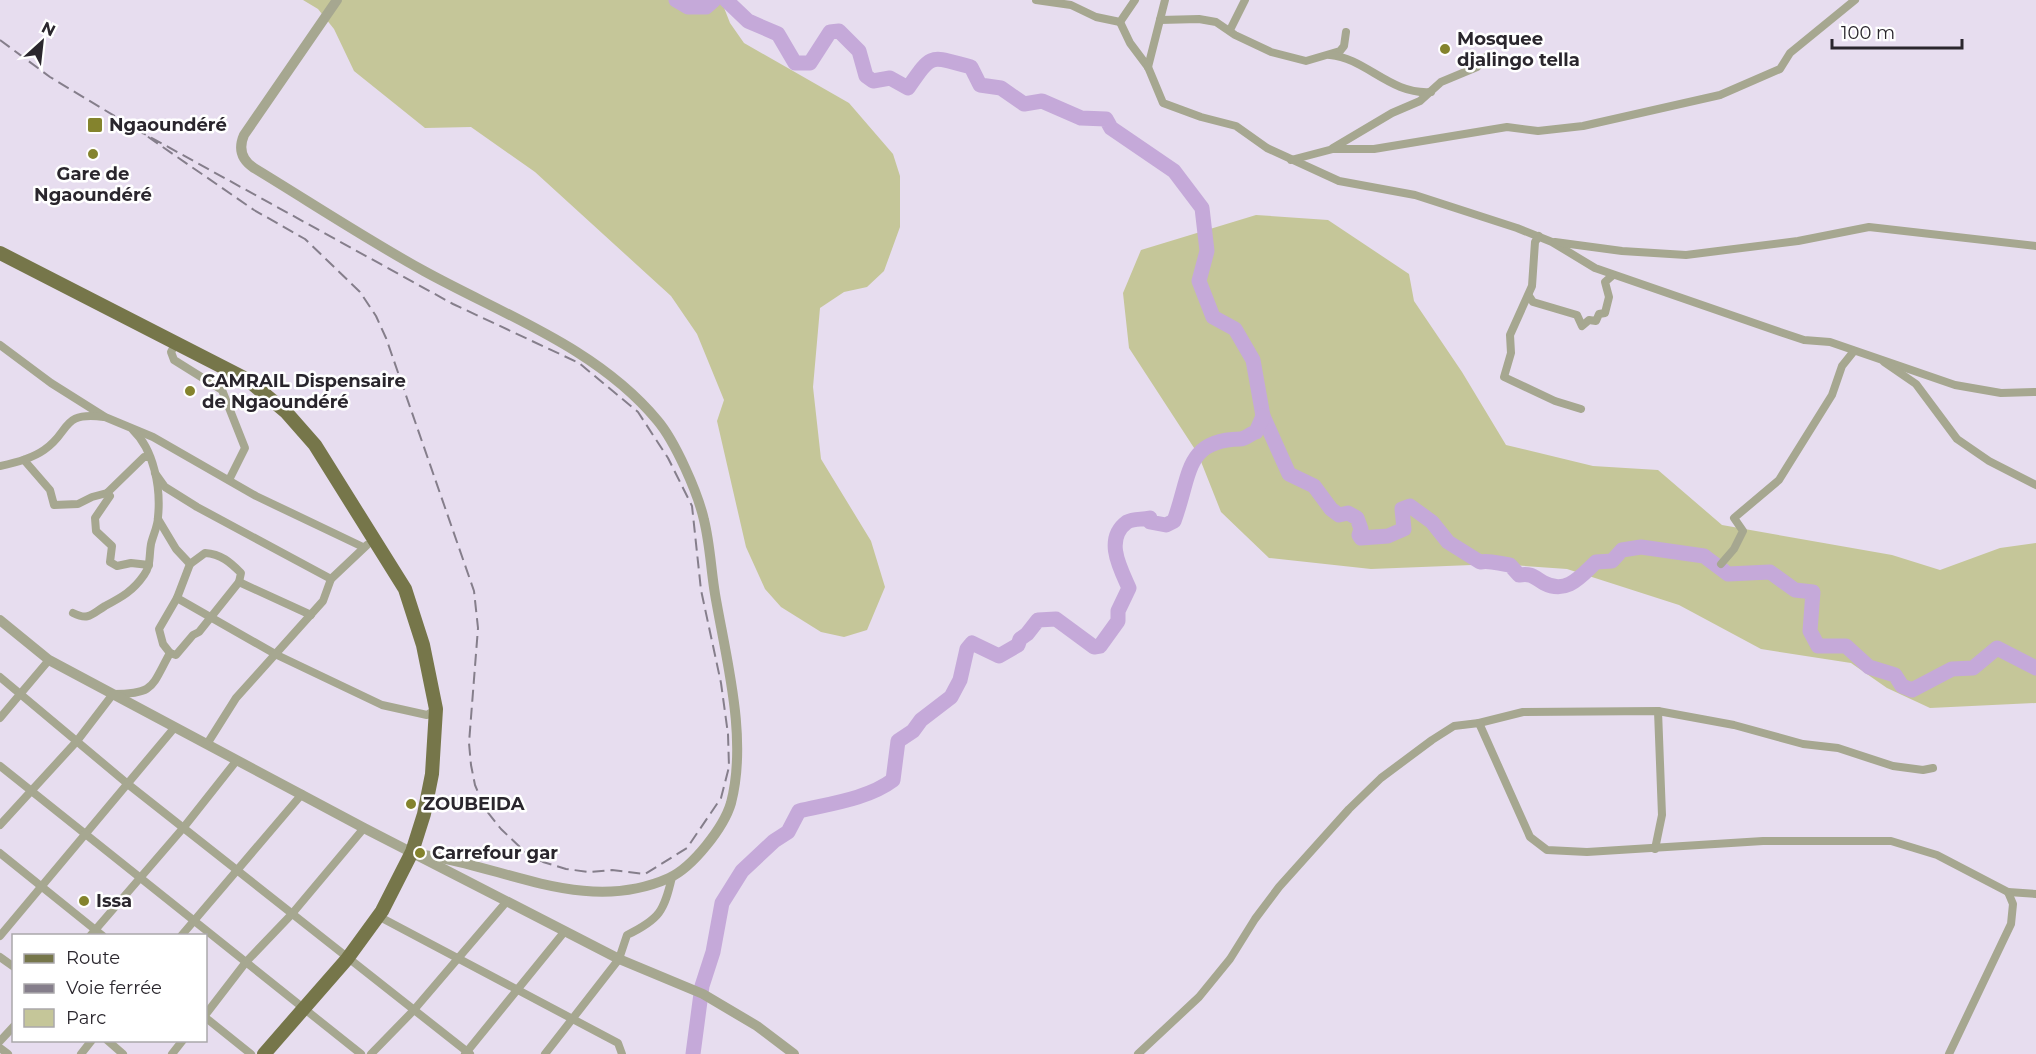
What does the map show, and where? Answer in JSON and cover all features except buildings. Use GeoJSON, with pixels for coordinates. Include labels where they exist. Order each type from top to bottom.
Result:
{"type":"FeatureCollection","features":[{"type":"Feature","properties":{"kind":"main road"},"geometry":{"type":"LineString","coordinates":[[0,253],[248,380],[286,412],[315,445],[405,589],[428,663],[436,709],[432,774],[414,853],[378,916],[347,959],[264,1054]]}},
{"type":"Feature","properties":{"kind":"street"},"geometry":{"type":"LineString","coordinates":[[337,0],[244,135],[242,146],[244,159],[254,168],[397,257],[591,360],[659,421],[687,472],[704,518],[730,678],[737,763],[730,806],[705,849],[672,877],[614,893],[583,893],[444,857],[414,853]]}},
{"type":"Feature","properties":{"kind":"street"},"geometry":{"type":"LineString","coordinates":[[1036,0],[1069,3],[1096,17],[1120,22]]}},
{"type":"Feature","properties":{"kind":"street"},"geometry":{"type":"LineString","coordinates":[[1120,22],[1135,0]]}},
{"type":"Feature","properties":{"kind":"street"},"geometry":{"type":"LineString","coordinates":[[1148,67],[1165,0]]}},
{"type":"Feature","properties":{"kind":"street"},"geometry":{"type":"LineString","coordinates":[[1230,30],[1245,0]]}},
{"type":"Feature","properties":{"kind":"street"},"geometry":{"type":"LineString","coordinates":[[1291,160],[1333,149],[1374,149],[1507,127],[1538,131],[1583,126],[1689,100],[1720,95],[1780,69],[1790,53],[1855,0]]}},
{"type":"Feature","properties":{"kind":"street"},"geometry":{"type":"LineString","coordinates":[[1160,20],[1209,20],[1271,52],[1300,61],[1328,55],[1344,46],[1346,32]]}},
{"type":"Feature","properties":{"kind":"street"},"geometry":{"type":"LineString","coordinates":[[1120,22],[1130,43],[1148,67],[1163,103],[1201,117],[1236,126],[1291,160],[1339,181],[1415,195],[1539,236],[1595,268],[1804,340],[1830,342],[1955,385],[2001,393],[2036,392]]}},
{"type":"Feature","properties":{"kind":"street"},"geometry":{"type":"LineString","coordinates":[[1328,55],[1341,57],[1398,87],[1421,93],[1431,92]]}},
{"type":"Feature","properties":{"kind":"street"},"geometry":{"type":"LineString","coordinates":[[1333,149],[1431,92],[1441,82],[1477,67],[1486,57]]}},
{"type":"Feature","properties":{"kind":"street"},"geometry":{"type":"LineString","coordinates":[[1552,242],[1622,251],[1686,255],[1798,241],[1869,227],[2036,246]]}},
{"type":"Feature","properties":{"kind":"street"},"geometry":{"type":"LineString","coordinates":[[1539,236],[1535,242],[1534,272],[1529,296],[1510,335],[1511,353],[1504,377],[1554,401],[1581,409]]}},
{"type":"Feature","properties":{"kind":"street"},"geometry":{"type":"LineString","coordinates":[[1529,296],[1533,302],[1577,315],[1582,326],[1589,320],[1596,321],[1599,315],[1605,313],[1609,297],[1605,282],[1613,275]]}},
{"type":"Feature","properties":{"kind":"street"},"geometry":{"type":"LineString","coordinates":[[176,343],[171,352],[174,360],[222,390],[226,398],[245,448],[229,480]]}},
{"type":"Feature","properties":{"kind":"street"},"geometry":{"type":"LineString","coordinates":[[0,345],[51,383],[105,417],[153,437],[229,480],[363,547]]}},
{"type":"Feature","properties":{"kind":"street"},"geometry":{"type":"LineString","coordinates":[[1721,564],[1734,549],[1743,531],[1734,518],[1779,480],[1832,395],[1842,366],[1854,351]]}},
{"type":"Feature","properties":{"kind":"street"},"geometry":{"type":"LineString","coordinates":[[1882,359],[1916,384],[1957,439],[1989,461],[2036,485]]}},
{"type":"Feature","properties":{"kind":"street"},"geometry":{"type":"LineString","coordinates":[[1,466],[24,460],[45,450],[68,422],[79,417],[105,417]]}},
{"type":"Feature","properties":{"kind":"street"},"geometry":{"type":"LineString","coordinates":[[127,425],[144,441],[153,470],[165,487],[331,579]]}},
{"type":"Feature","properties":{"kind":"street"},"geometry":{"type":"LineString","coordinates":[[73,613],[83,618],[92,617],[128,596],[149,565],[158,519],[153,470],[153,437]]}},
{"type":"Feature","properties":{"kind":"street"},"geometry":{"type":"LineString","coordinates":[[24,460],[50,490],[54,505],[78,504],[107,493],[144,457],[149,457]]}},
{"type":"Feature","properties":{"kind":"street"},"geometry":{"type":"LineString","coordinates":[[107,493],[110,496],[95,518],[96,531],[112,546],[110,562],[117,566],[131,563],[149,565]]}},
{"type":"Feature","properties":{"kind":"street"},"geometry":{"type":"LineString","coordinates":[[158,519],[176,549],[190,564]]}},
{"type":"Feature","properties":{"kind":"street"},"geometry":{"type":"LineString","coordinates":[[207,744],[236,698],[277,655],[323,601],[331,579],[363,547],[376,540]]}},
{"type":"Feature","properties":{"kind":"street"},"geometry":{"type":"LineString","coordinates":[[205,553],[216,554],[232,563],[241,573],[239,582],[212,620],[200,632],[193,635],[176,655],[170,654],[163,644],[159,629],[177,598],[190,564],[205,553]]}},
{"type":"Feature","properties":{"kind":"street"},"geometry":{"type":"LineString","coordinates":[[239,582],[311,615]]}},
{"type":"Feature","properties":{"kind":"street"},"geometry":{"type":"LineString","coordinates":[[177,598],[277,655],[382,705],[427,715],[436,709]]}},
{"type":"Feature","properties":{"kind":"street"},"geometry":{"type":"LineString","coordinates":[[0,620],[49,660],[364,828],[619,959],[703,994],[757,1026],[794,1054]]}},
{"type":"Feature","properties":{"kind":"street"},"geometry":{"type":"LineString","coordinates":[[113,694],[137,694],[151,688],[170,654]]}},
{"type":"Feature","properties":{"kind":"street"},"geometry":{"type":"LineString","coordinates":[[0,718],[22,695],[49,660]]}},
{"type":"Feature","properties":{"kind":"street"},"geometry":{"type":"LineString","coordinates":[[0,677],[129,785],[468,1053],[565,931]]}},
{"type":"Feature","properties":{"kind":"street"},"geometry":{"type":"LineString","coordinates":[[0,825],[77,741],[113,694]]}},
{"type":"Feature","properties":{"kind":"street"},"geometry":{"type":"LineString","coordinates":[[1655,849],[1662,815],[1658,711]]}},
{"type":"Feature","properties":{"kind":"street"},"geometry":{"type":"LineString","coordinates":[[1138,1054],[1199,997],[1230,959],[1255,919],[1280,887],[1349,809],[1381,778],[1454,726],[1479,723],[1523,712],[1658,711],[1734,725],[1803,744],[1838,748],[1893,766],[1923,770],[1933,768]]}},
{"type":"Feature","properties":{"kind":"street"},"geometry":{"type":"LineString","coordinates":[[1479,723],[1521,821],[1530,837],[1547,850],[1587,852],[1763,841],[1891,840],[1937,855],[2008,892],[2036,894]]}},
{"type":"Feature","properties":{"kind":"street"},"geometry":{"type":"LineString","coordinates":[[0,936],[85,833],[129,785],[175,727]]}},
{"type":"Feature","properties":{"kind":"street"},"geometry":{"type":"LineString","coordinates":[[0,853],[42,886],[93,932],[184,827],[237,760]]}},
{"type":"Feature","properties":{"kind":"street"},"geometry":{"type":"LineString","coordinates":[[0,766],[361,1054]]}},
{"type":"Feature","properties":{"kind":"street"},"geometry":{"type":"LineString","coordinates":[[183,934],[239,871],[302,794]]}},
{"type":"Feature","properties":{"kind":"street"},"geometry":{"type":"LineString","coordinates":[[207,1015],[246,962],[291,915],[364,828]]}},
{"type":"Feature","properties":{"kind":"street"},"geometry":{"type":"LineString","coordinates":[[545,1054],[573,1021],[619,959],[627,935],[650,924],[665,907],[672,877]]}},
{"type":"Feature","properties":{"kind":"street"},"geometry":{"type":"LineString","coordinates":[[1949,1054],[2011,924],[2013,904],[2008,892]]}},
{"type":"Feature","properties":{"kind":"street"},"geometry":{"type":"LineString","coordinates":[[371,1054],[413,1011],[507,901]]}},
{"type":"Feature","properties":{"kind":"street"},"geometry":{"type":"LineString","coordinates":[[378,916],[618,1043],[623,1049],[622,1054]]}},
{"type":"Feature","properties":{"kind":"street"},"geometry":{"type":"LineString","coordinates":[[207,1017],[251,1054]]}},
{"type":"Feature","properties":{"kind":"street"},"geometry":{"type":"LineString","coordinates":[[0,1041],[12,1028]]}},
{"type":"Feature","properties":{"kind":"street"},"geometry":{"type":"LineString","coordinates":[[81,1054],[91,1042]]}},
{"type":"Feature","properties":{"kind":"street"},"geometry":{"type":"LineString","coordinates":[[107,1042],[123,1054]]}},
{"type":"Feature","properties":{"kind":"street"},"geometry":{"type":"LineString","coordinates":[[172,1054],[182,1042]]}},
{"type":"Feature","properties":{"kind":"street"},"geometry":{"type":"LineString","coordinates":[[0,1048],[8,1054]]}},
{"type":"Feature","properties":{"kind":"green space"},"geometry":{"type":"Polygon","coordinates":[[[303,0],[721,0],[730,23],[744,43],[849,103],[893,154],[900,176],[900,227],[884,271],[867,287],[844,292],[820,308],[813,387],[821,459],[871,541],[885,587],[867,630],[844,637],[821,632],[781,607],[765,589],[746,547],[717,421],[724,400],[697,334],[671,296],[535,172],[471,127],[425,128],[354,71],[334,29],[318,9],[303,0]]]}},
{"type":"Feature","properties":{"kind":"green space"},"geometry":{"type":"Polygon","coordinates":[[[1256,215],[1328,220],[1409,274],[1414,301],[1462,372],[1506,445],[1593,466],[1658,470],[1722,525],[1892,555],[1940,570],[2000,548],[2036,543],[2036,703],[1930,708],[1887,688],[1851,663],[1761,649],[1679,605],[1567,569],[1497,564],[1371,569],[1269,558],[1221,512],[1198,454],[1129,348],[1123,293],[1141,250],[1256,215]]]}},
{"type":"Feature","properties":{"kind":"waterway"},"geometry":{"type":"LineString","coordinates":[[676,0],[688,7],[706,7],[714,0]]}},
{"type":"Feature","properties":{"kind":"waterway"},"geometry":{"type":"LineString","coordinates":[[726,0],[748,21],[778,34],[795,63],[810,63],[830,32],[839,31],[859,51],[866,76],[873,81],[890,78],[908,88],[922,68],[933,60],[939,59],[971,67],[980,85],[1001,88],[1024,104],[1042,101],[1081,118],[1106,119],[1111,128],[1174,171],[1202,208],[1207,251],[1199,281],[1213,317],[1235,329],[1253,360],[1263,416],[1289,474],[1314,486],[1331,509],[1339,515],[1348,513],[1357,518],[1361,538],[1388,536],[1404,529],[1402,509],[1410,506],[1432,522],[1448,542],[1480,562],[1510,565],[1519,575],[1530,575],[1544,583],[1560,587],[1579,578],[1596,562],[1612,561],[1622,550],[1641,547],[1704,556],[1728,574],[1770,572],[1795,590],[1813,592],[1810,631],[1818,646],[1846,646],[1869,667],[1895,675],[1902,686],[1912,690],[1952,669],[1973,668],[1997,648],[2036,668]]}},
{"type":"Feature","properties":{"kind":"waterway"},"geometry":{"type":"LineString","coordinates":[[693,1054],[702,986],[713,952],[722,903],[742,871],[774,841],[788,832],[799,811],[860,796],[893,780],[898,741],[913,731],[921,720],[951,697],[960,680],[967,649],[972,643],[999,656],[1018,645],[1020,639],[1038,620],[1056,619],[1094,647],[1100,646],[1118,621],[1118,611],[1129,588],[1116,554],[1116,537],[1120,529],[1127,522],[1135,520],[1150,518],[1150,522],[1166,525],[1174,521],[1192,463],[1199,454],[1208,446],[1222,441],[1242,439],[1256,432],[1263,416]]}},
{"type":"Feature","properties":{"kind":"railway"},"geometry":{"type":"LineString","coordinates":[[0,40],[50,77],[141,132],[453,304],[579,363],[638,412],[668,458],[692,506],[701,590],[721,683],[728,734],[729,767],[721,798],[687,848],[645,874],[612,870],[589,872],[566,869],[543,862],[524,851],[501,829],[485,809],[475,785],[469,743],[478,628],[474,591],[386,338],[376,316],[360,292],[305,239],[254,210],[141,132]]}},
{"type":"Feature","properties":{"kind":"place","name":"Mosquee djalingo tella"},"geometry":{"type":"Point","coordinates":[1445,49]}},
{"type":"Feature","properties":{"kind":"place","name":"Ngaoundéré"},"geometry":{"type":"Point","coordinates":[95,125]}},
{"type":"Feature","properties":{"kind":"place","name":"Gare de Ngaoundéré"},"geometry":{"type":"Point","coordinates":[93,154]}},
{"type":"Feature","properties":{"kind":"place","name":"CAMRAIL Dispensaire de Ngaoundéré"},"geometry":{"type":"Point","coordinates":[190,391]}},
{"type":"Feature","properties":{"kind":"place","name":"ZOUBEIDA"},"geometry":{"type":"Point","coordinates":[411,804]}},
{"type":"Feature","properties":{"kind":"place","name":"Carrefour gar"},"geometry":{"type":"Point","coordinates":[420,853]}},
{"type":"Feature","properties":{"kind":"place","name":"Issa"},"geometry":{"type":"Point","coordinates":[84,901]}}]}
